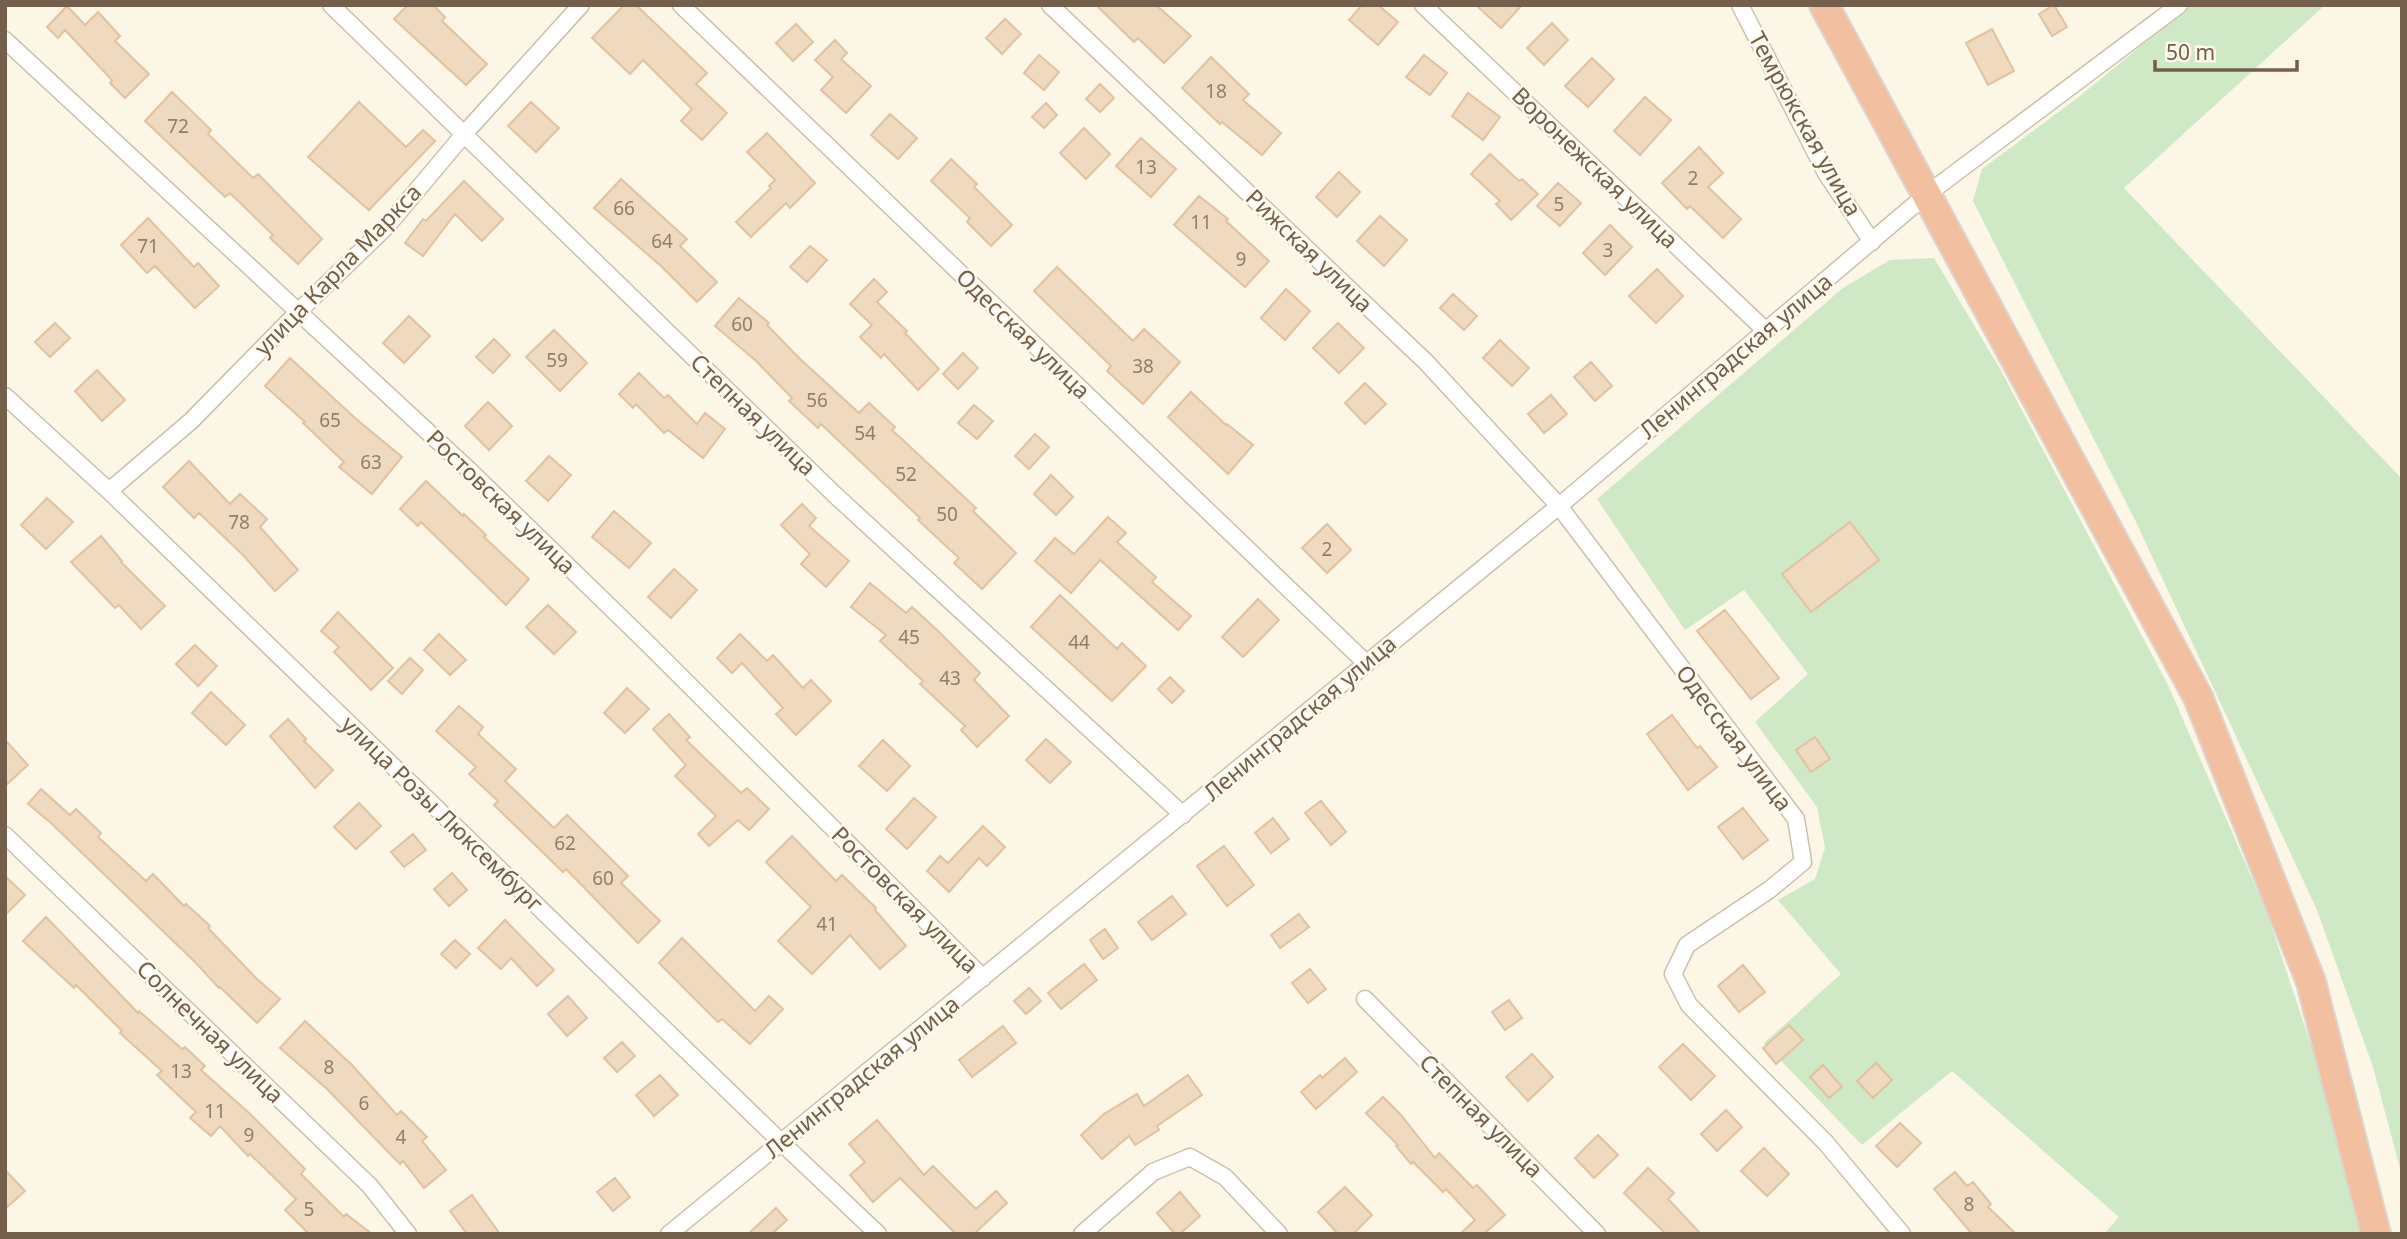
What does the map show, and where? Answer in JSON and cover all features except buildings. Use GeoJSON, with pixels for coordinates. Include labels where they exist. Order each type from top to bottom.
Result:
{"type":"FeatureCollection","features":[{"type":"Feature","properties":{"kind":"highway"},"geometry":{"type":"LineString","coordinates":[[1824,5],[2198,697],[2311,982],[2376,1234]]}},
{"type":"Feature","properties":{"kind":"street","name":"Степная улица"},"geometry":{"type":"LineString","coordinates":[[331,5],[834,494],[1183,815]]}},
{"type":"Feature","properties":{"kind":"street","name":"улица Карла Маркса"},"geometry":{"type":"LineString","coordinates":[[109,491],[191,421],[387,226],[465,133],[581,5]]}},
{"type":"Feature","properties":{"kind":"street","name":"Одесская улица"},"geometry":{"type":"LineString","coordinates":[[681,5],[1366,663]]}},
{"type":"Feature","properties":{"kind":"street","name":"Рижская улица"},"geometry":{"type":"LineString","coordinates":[[1050,5],[1426,362],[1559,506]]}},
{"type":"Feature","properties":{"kind":"street","name":"Воронежская улица"},"geometry":{"type":"LineString","coordinates":[[1423,5],[1766,331]]}},
{"type":"Feature","properties":{"kind":"street","name":"Темрюкская улица"},"geometry":{"type":"LineString","coordinates":[[1740,5],[1826,173],[1872,242]]}},
{"type":"Feature","properties":{"kind":"street","name":"Ленинградская улица"},"geometry":{"type":"LineString","coordinates":[[669,1234],[1559,506],[1926,195],[2179,5]]}},
{"type":"Feature","properties":{"kind":"street","name":"Ростовская улица"},"geometry":{"type":"LineString","coordinates":[[5,40],[469,470],[635,631],[983,978]]}},
{"type":"Feature","properties":{"kind":"street","name":"улица Розы Люксембург"},"geometry":{"type":"LineString","coordinates":[[5,396],[109,491],[878,1234]]}},
{"type":"Feature","properties":{"kind":"street","name":"Одесская улица"},"geometry":{"type":"LineString","coordinates":[[1559,506],[1796,819],[1803,862],[1769,890],[1687,945],[1673,974],[1689,1005],[1826,1143],[1902,1234]]}},
{"type":"Feature","properties":{"kind":"street","name":"Солнечная улица"},"geometry":{"type":"LineString","coordinates":[[5,835],[370,1186],[408,1234]]}},
{"type":"Feature","properties":{"kind":"street","name":"Степная улица"},"geometry":{"type":"LineString","coordinates":[[1365,999],[1597,1234]]}},
{"type":"Feature","properties":{"kind":"street"},"geometry":{"type":"LineString","coordinates":[[1082,1234],[1153,1172],[1190,1157],[1225,1177],[1279,1234]]}},
{"type":"Feature","properties":{"kind":"green space"},"geometry":{"type":"Polygon","coordinates":[[[2191,5],[2325,5],[2124,188],[2402,479],[2402,1176],[2373,1067],[2317,910],[2136,522],[1973,201],[1982,169],[2080,96],[2191,5]]]}},
{"type":"Feature","properties":{"kind":"green space"},"geometry":{"type":"Polygon","coordinates":[[[1934,258],[2000,369],[2168,685],[2267,913],[2333,1111],[2360,1234],[2104,1234],[2119,1217],[1952,1071],[1862,1145],[1764,1043],[1841,974],[1778,900],[1815,879],[1825,848],[1817,807],[1755,722],[1808,674],[1744,590],[1685,630],[1597,499],[1843,288],[1890,260],[1934,258]]]}}]}
